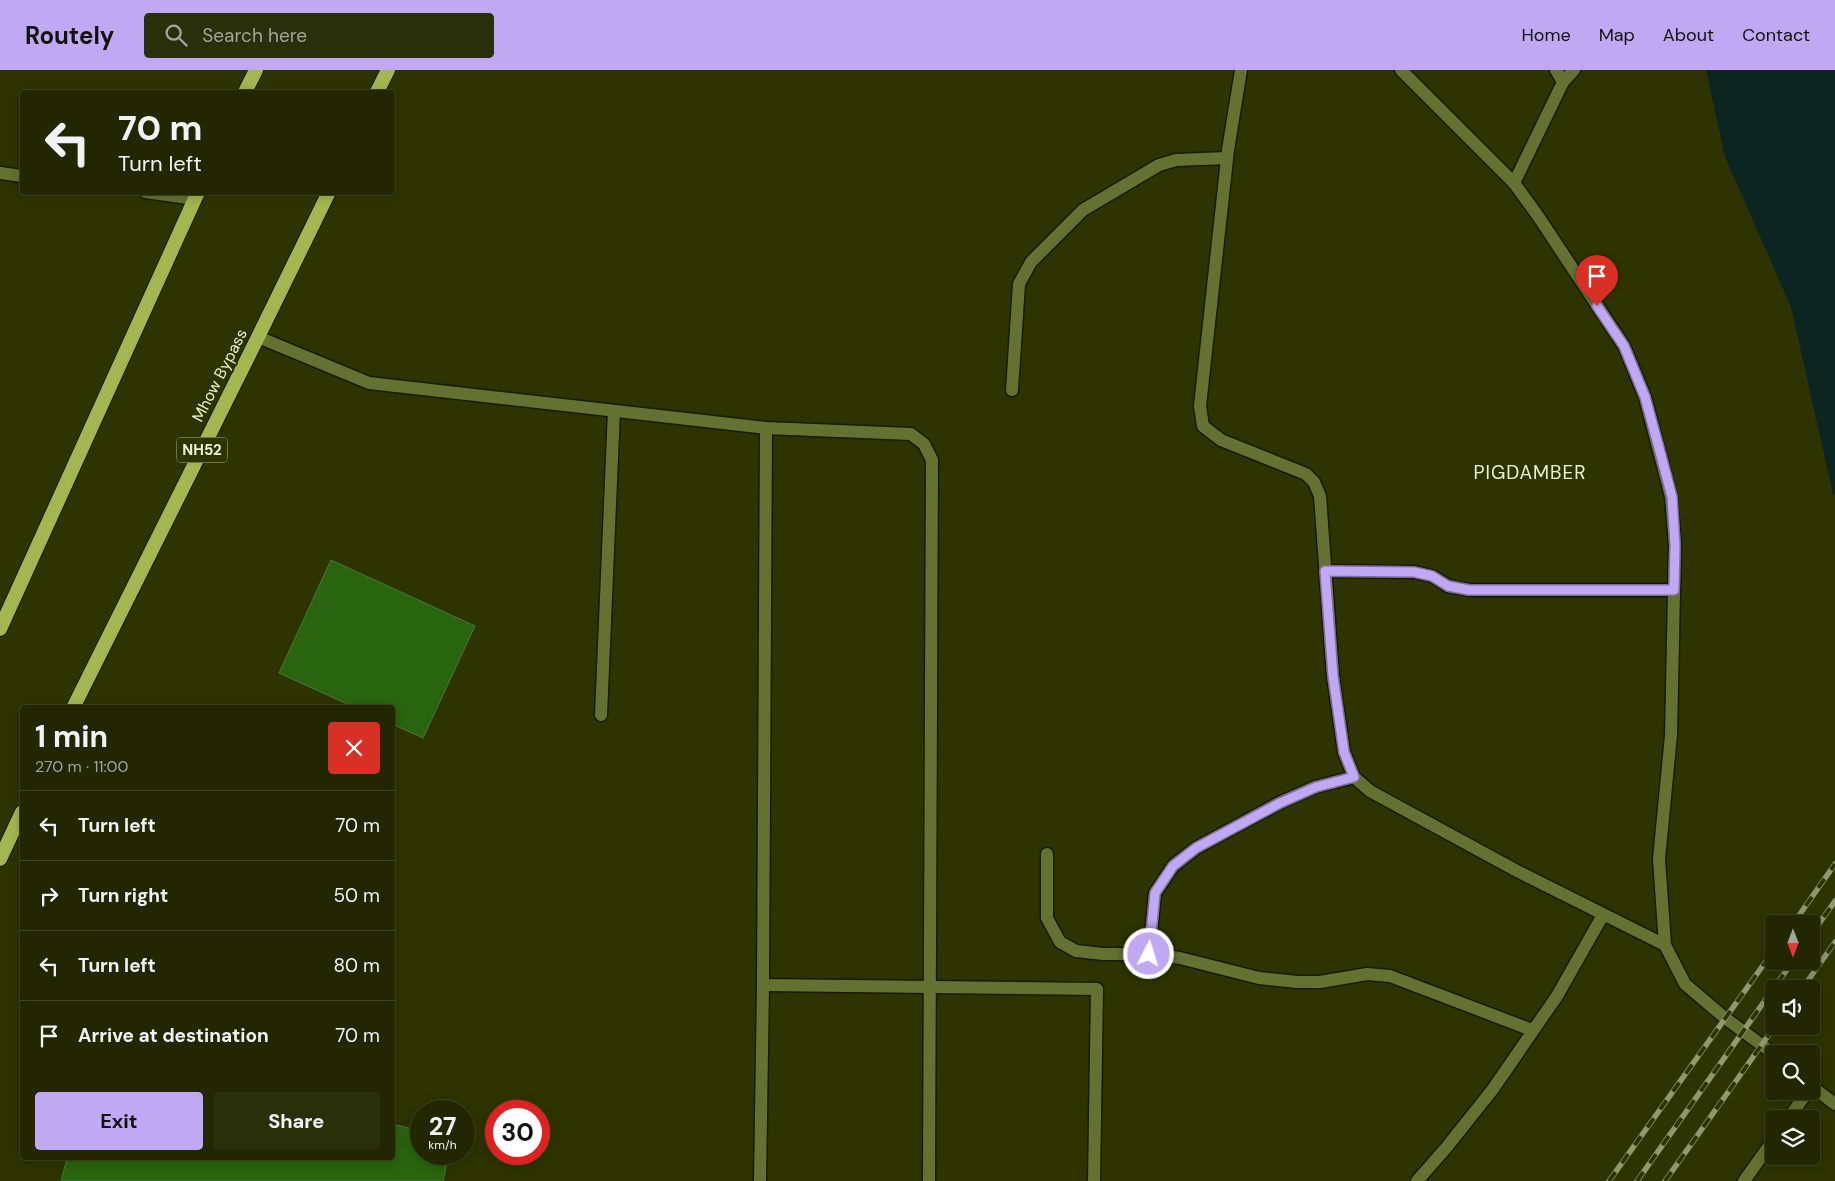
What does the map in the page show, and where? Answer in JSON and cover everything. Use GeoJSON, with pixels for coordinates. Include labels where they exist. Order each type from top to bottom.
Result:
{"type":"FeatureCollection","features":[{"type":"Feature","properties":{"kind":"highway"},"geometry":{"type":"LineString","coordinates":[[246,90],[256,70]]}},
{"type":"Feature","properties":{"kind":"highway"},"geometry":{"type":"LineString","coordinates":[[378,90],[388,70]]}},
{"type":"Feature","properties":{"kind":"highway","name":"Mhow Bypass"},"geometry":{"type":"LineString","coordinates":[[74,705],[328,195]]}},
{"type":"Feature","properties":{"kind":"highway"},"geometry":{"type":"LineString","coordinates":[[0,629],[196,196]]}},
{"type":"Feature","properties":{"kind":"highway"},"geometry":{"type":"LineString","coordinates":[[0,859],[20,816]]}},
{"type":"Feature","properties":{"kind":"street"},"geometry":{"type":"LineString","coordinates":[[1241,70],[1227,158],[1200,406],[1203,426],[1220,440],[1306,474],[1314,482],[1320,496],[1333,676],[1344,752],[1354,777],[1370,791],[1517,872],[1665,945]]}},
{"type":"Feature","properties":{"kind":"street"},"geometry":{"type":"LineString","coordinates":[[1401,70],[1514,183],[1624,346],[1645,397],[1672,497],[1675,545],[1672,735],[1659,859],[1665,945],[1685,984],[1765,1047]]}},
{"type":"Feature","properties":{"kind":"street"},"geometry":{"type":"LineString","coordinates":[[1556,70],[1563,82]]}},
{"type":"Feature","properties":{"kind":"street"},"geometry":{"type":"LineString","coordinates":[[1514,183],[1563,82],[1574,70]]}},
{"type":"Feature","properties":{"kind":"street"},"geometry":{"type":"LineString","coordinates":[[1012,390],[1019,284],[1032,262],[1083,210],[1159,165],[1176,160],[1227,158]]}},
{"type":"Feature","properties":{"kind":"street"},"geometry":{"type":"LineString","coordinates":[[0,173],[20,176]]}},
{"type":"Feature","properties":{"kind":"street"},"geometry":{"type":"LineString","coordinates":[[183,195],[196,196]]}},
{"type":"Feature","properties":{"kind":"street"},"geometry":{"type":"LineString","coordinates":[[258,337],[368,383],[766,428],[911,434],[924,444],[932,460],[929,1181]]}},
{"type":"Feature","properties":{"kind":"street"},"geometry":{"type":"LineString","coordinates":[[601,715],[614,411]]}},
{"type":"Feature","properties":{"kind":"street"},"geometry":{"type":"LineString","coordinates":[[760,1181],[766,428]]}},
{"type":"Feature","properties":{"kind":"street"},"geometry":{"type":"LineString","coordinates":[[1325,571],[1414,572],[1432,576],[1448,586],[1469,590],[1674,590]]}},
{"type":"Feature","properties":{"kind":"street"},"geometry":{"type":"LineString","coordinates":[[1149,954],[1155,893],[1173,866],[1196,848],[1280,803],[1316,787],[1354,777]]}},
{"type":"Feature","properties":{"kind":"street"},"geometry":{"type":"LineString","coordinates":[[1047,854],[1047,918],[1060,942],[1076,951],[1103,954],[1149,954],[1180,958],[1259,978],[1297,982],[1320,982],[1367,974],[1390,976],[1532,1030]]}},
{"type":"Feature","properties":{"kind":"street"},"geometry":{"type":"LineString","coordinates":[[1416,1181],[1446,1148],[1493,1089],[1557,996],[1603,915]]}},
{"type":"Feature","properties":{"kind":"street"},"geometry":{"type":"LineString","coordinates":[[763,985],[1097,989],[1094,1181]]}},
{"type":"Feature","properties":{"kind":"street"},"geometry":{"type":"LineString","coordinates":[[1820,1093],[1835,1104]]}},
{"type":"Feature","properties":{"kind":"street"},"geometry":{"type":"LineString","coordinates":[[1744,1181],[1765,1152]]}},
{"type":"Feature","properties":{"kind":"water"},"geometry":{"type":"Polygon","coordinates":[[[1706,70],[1835,70],[1835,496],[1791,307],[1725,157],[1706,70]]]}},
{"type":"Feature","properties":{"kind":"building"},"geometry":{"type":"Polygon","coordinates":[[[331,560],[475,626],[423,738],[395,725],[395,705],[349,705],[279,673],[331,560]]]}},
{"type":"Feature","properties":{"kind":"building"},"geometry":{"type":"Polygon","coordinates":[[[395,1125],[410,1128],[410,1165],[447,1165],[443,1181],[61,1181],[66,1160],[395,1160],[395,1125]]]}},
{"type":"Feature","properties":{"kind":"railway"},"geometry":{"type":"LineString","coordinates":[[1799,915],[1835,864]]}},
{"type":"Feature","properties":{"kind":"railway"},"geometry":{"type":"LineString","coordinates":[[1820,922],[1835,901]]}},
{"type":"Feature","properties":{"kind":"railway"},"geometry":{"type":"LineString","coordinates":[[1808,980],[1835,942]]}},
{"type":"Feature","properties":{"kind":"railway"},"geometry":{"type":"LineString","coordinates":[[1609,1181],[1765,963]]}},
{"type":"Feature","properties":{"kind":"railway"},"geometry":{"type":"LineString","coordinates":[[1637,1181],[1787,970]]}},
{"type":"Feature","properties":{"kind":"railway"},"geometry":{"type":"LineString","coordinates":[[1665,1181],[1769,1035]]}},
{"type":"Feature","properties":{"kind":"district","name":"PIGDAMBER"},"geometry":{"type":"Point","coordinates":[1530,472]}},
{"type":"Feature","properties":{"kind":"route"},"geometry":{"type":"LineString","coordinates":[[1149,954],[1155,893],[1173,866],[1196,848],[1280,803],[1316,787],[1354,777],[1344,752],[1333,676],[1325,571],[1414,572],[1432,576],[1448,586],[1469,590],[1674,590],[1675,545],[1672,497],[1659,448],[1645,397],[1624,346],[1597,306]]}}]}
